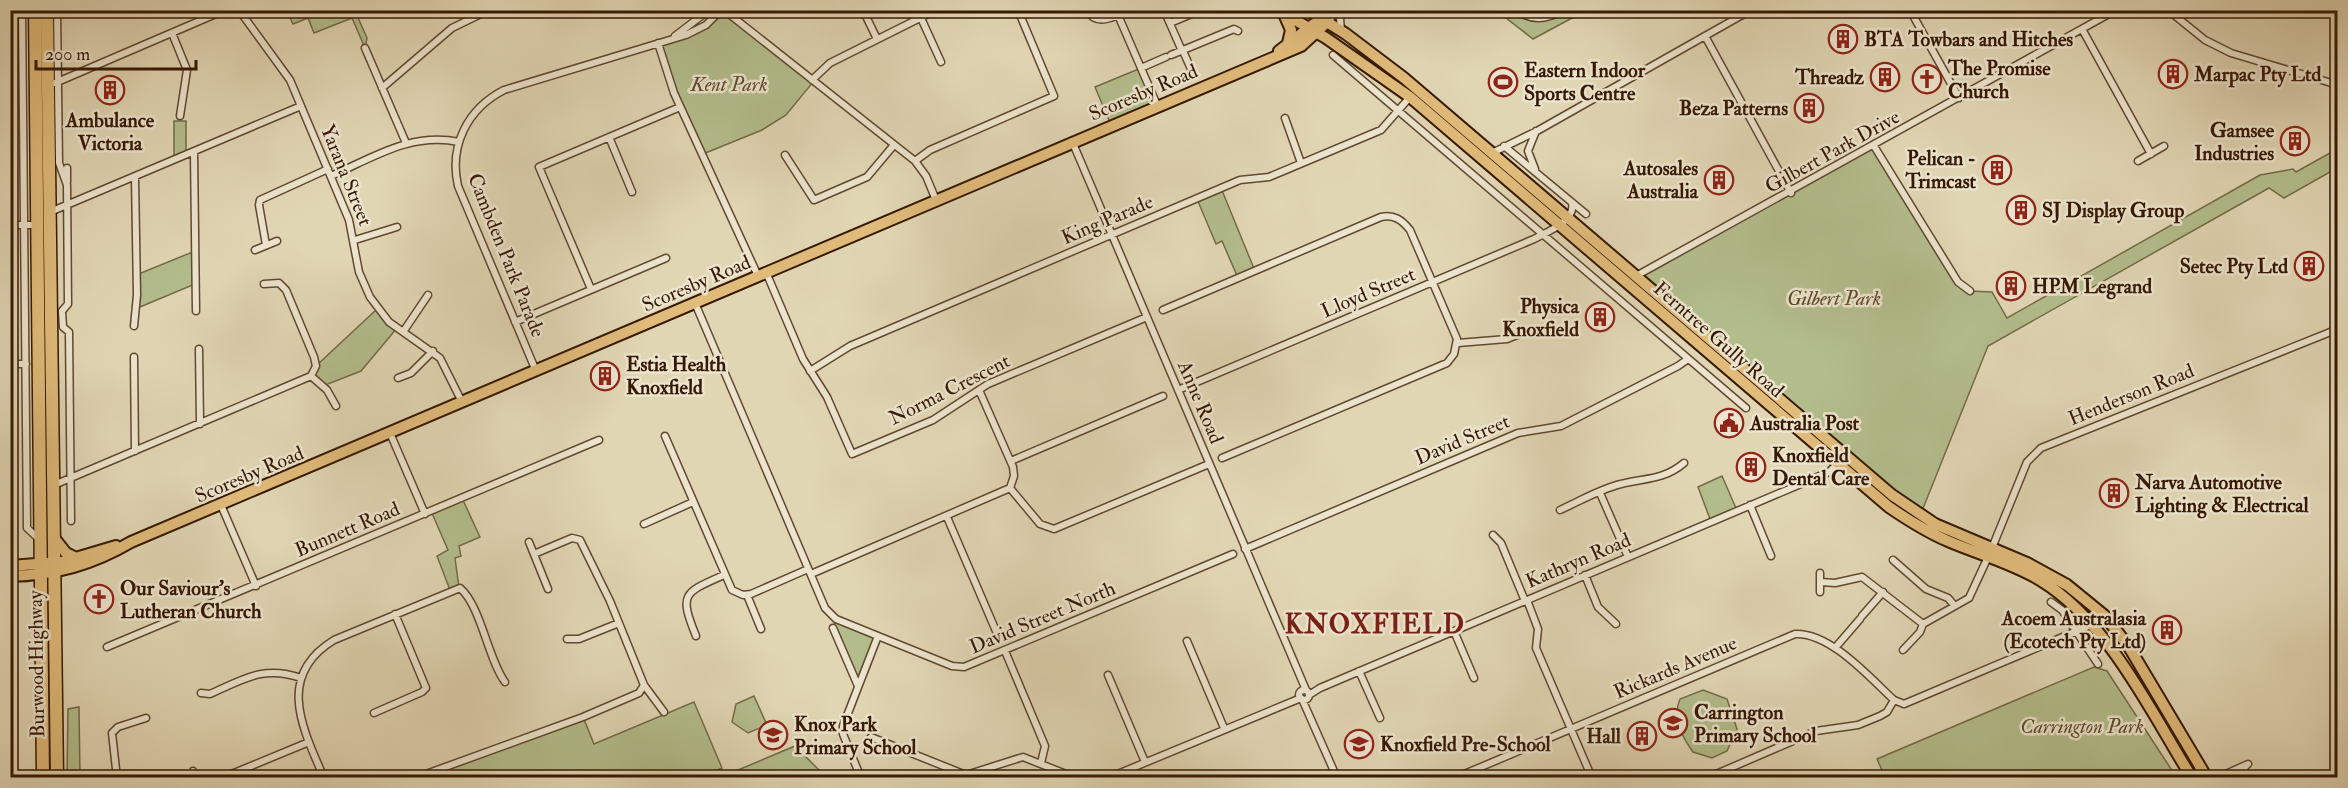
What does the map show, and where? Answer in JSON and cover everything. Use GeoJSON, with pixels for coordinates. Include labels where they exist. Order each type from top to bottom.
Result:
{"type":"FeatureCollection","features":[{"type":"Feature","properties":{"kind":"highway","name":"Burwood Highway"},"geometry":{"type":"LineString","coordinates":[[35,10],[47,86],[39,225],[43,777]]}},
{"type":"Feature","properties":{"kind":"highway","name":"Burwood Highway"},"geometry":{"type":"LineString","coordinates":[[47,10],[57,777]]}},
{"type":"Feature","properties":{"kind":"main road","name":"Ferntree Gully Road"},"geometry":{"type":"LineString","coordinates":[[1308,10],[1325,17],[1404,78],[1488,156],[1910,522],[1944,539],[1990,552],[2052,575],[2076,590],[2104,616],[2157,690],[2207,777]]}},
{"type":"Feature","properties":{"kind":"main road","name":"Ferntree Gully Road"},"geometry":{"type":"LineString","coordinates":[[1281,12],[1314,30],[1335,50],[1410,97],[1488,156]]}},
{"type":"Feature","properties":{"kind":"main road"},"geometry":{"type":"LineString","coordinates":[[1281,12],[1291,30],[1288,43]]}},
{"type":"Feature","properties":{"kind":"main road"},"geometry":{"type":"LineString","coordinates":[[1314,30],[1325,17]]}},
{"type":"Feature","properties":{"kind":"main road","name":"Scoresby Road"},"geometry":{"type":"LineString","coordinates":[[1274,55],[1288,43],[1314,30]]}},
{"type":"Feature","properties":{"kind":"main road","name":"Scoresby Road"},"geometry":{"type":"LineString","coordinates":[[10,576],[18,569],[54,568],[76,563],[221,505],[1274,55],[1301,46],[1314,30]]}},
{"type":"Feature","properties":{"kind":"main road"},"geometry":{"type":"LineString","coordinates":[[1301,46],[1335,50]]}},
{"type":"Feature","properties":{"kind":"main road"},"geometry":{"type":"LineString","coordinates":[[55,539],[76,563],[55,590]]}},
{"type":"Feature","properties":{"kind":"main road"},"geometry":{"type":"LineString","coordinates":[[40,544],[18,569],[41,596]]}},
{"type":"Feature","properties":{"kind":"main road","name":"Ferntree Gully Road"},"geometry":{"type":"LineString","coordinates":[[1990,552],[2051,587],[2091,625],[2132,681],[2192,777]]}},
{"type":"Feature","properties":{"kind":"main road"},"geometry":{"type":"LineString","coordinates":[[2091,625],[2104,616]]}},
{"type":"Feature","properties":{"kind":"street","name":"Burwood Highway"},"geometry":{"type":"LineString","coordinates":[[22,10],[27,528],[40,544]]}},
{"type":"Feature","properties":{"kind":"street","name":"Burwood Highway"},"geometry":{"type":"LineString","coordinates":[[57,10],[47,86],[59,167],[67,185]]}},
{"type":"Feature","properties":{"kind":"street"},"geometry":{"type":"LineString","coordinates":[[47,86],[225,10]]}},
{"type":"Feature","properties":{"kind":"street","name":"Yarana Street"},"geometry":{"type":"LineString","coordinates":[[239,10],[285,70],[330,172],[355,240],[359,272],[370,297],[385,318],[433,351],[448,369],[462,402]]}},
{"type":"Feature","properties":{"kind":"street"},"geometry":{"type":"LineString","coordinates":[[382,88],[452,28],[489,10]]}},
{"type":"Feature","properties":{"kind":"street","name":"Cambden Park Parade"},"geometry":{"type":"LineString","coordinates":[[669,39],[709,10]]}},
{"type":"Feature","properties":{"kind":"street"},"geometry":{"type":"LineString","coordinates":[[723,10],[915,161],[926,176],[936,200]]}},
{"type":"Feature","properties":{"kind":"street","name":"Cambden Park Parade"},"geometry":{"type":"LineString","coordinates":[[536,371],[460,193],[456,167],[459,142],[466,125],[478,108],[504,90],[697,30],[723,10]]}},
{"type":"Feature","properties":{"kind":"street"},"geometry":{"type":"LineString","coordinates":[[863,10],[877,39]]}},
{"type":"Feature","properties":{"kind":"street"},"geometry":{"type":"LineString","coordinates":[[812,80],[826,66],[936,10]]}},
{"type":"Feature","properties":{"kind":"street"},"geometry":{"type":"LineString","coordinates":[[915,161],[930,150],[1054,96],[1018,10]]}},
{"type":"Feature","properties":{"kind":"street"},"geometry":{"type":"LineString","coordinates":[[1087,10],[1097,20],[1130,10]]}},
{"type":"Feature","properties":{"kind":"street"},"geometry":{"type":"LineString","coordinates":[[1164,10],[1191,69]]}},
{"type":"Feature","properties":{"kind":"street"},"geometry":{"type":"LineString","coordinates":[[1170,23],[1200,10]]}},
{"type":"Feature","properties":{"kind":"street"},"geometry":{"type":"LineString","coordinates":[[1325,17],[1341,10],[1341,31]]}},
{"type":"Feature","properties":{"kind":"street"},"geometry":{"type":"LineString","coordinates":[[1516,10],[1535,19],[1549,18],[1563,10]]}},
{"type":"Feature","properties":{"kind":"street"},"geometry":{"type":"LineString","coordinates":[[1488,156],[1537,131],[1751,10]]}},
{"type":"Feature","properties":{"kind":"street"},"geometry":{"type":"LineString","coordinates":[[1910,10],[1959,98]]}},
{"type":"Feature","properties":{"kind":"street","name":"Gilbert Park Drive"},"geometry":{"type":"LineString","coordinates":[[1632,281],[2116,10]]}},
{"type":"Feature","properties":{"kind":"street"},"geometry":{"type":"LineString","coordinates":[[2168,10],[2205,40],[2231,53],[2337,85]]}},
{"type":"Feature","properties":{"kind":"street"},"geometry":{"type":"LineString","coordinates":[[1118,15],[1157,105]]}},
{"type":"Feature","properties":{"kind":"street"},"geometry":{"type":"LineString","coordinates":[[921,18],[941,62]]}},
{"type":"Feature","properties":{"kind":"street"},"geometry":{"type":"LineString","coordinates":[[1141,68],[1234,29],[1238,31]]}},
{"type":"Feature","properties":{"kind":"street"},"geometry":{"type":"LineString","coordinates":[[2082,29],[2151,154]]}},
{"type":"Feature","properties":{"kind":"street"},"geometry":{"type":"LineString","coordinates":[[172,33],[187,70],[180,116]]}},
{"type":"Feature","properties":{"kind":"street"},"geometry":{"type":"LineString","coordinates":[[1705,36],[1791,192]]}},
{"type":"Feature","properties":{"kind":"street","name":"Norma Crescent"},"geometry":{"type":"LineString","coordinates":[[658,43],[680,107],[810,371],[829,400],[852,454],[933,420],[979,390],[1147,317]]}},
{"type":"Feature","properties":{"kind":"street"},"geometry":{"type":"LineString","coordinates":[[365,48],[406,143]]}},
{"type":"Feature","properties":{"kind":"street","name":"Ferntree Gully Road"},"geometry":{"type":"LineString","coordinates":[[1335,50],[1399,111],[1746,408]]}},
{"type":"Feature","properties":{"kind":"street","name":"King Parade"},"geometry":{"type":"LineString","coordinates":[[810,371],[850,346],[1244,179],[1265,178],[1381,130],[1410,97]]}},
{"type":"Feature","properties":{"kind":"street"},"geometry":{"type":"LineString","coordinates":[[50,212],[301,106]]}},
{"type":"Feature","properties":{"kind":"street"},"geometry":{"type":"LineString","coordinates":[[591,289],[539,166],[680,107]]}},
{"type":"Feature","properties":{"kind":"street"},"geometry":{"type":"LineString","coordinates":[[1285,118],[1301,163]]}},
{"type":"Feature","properties":{"kind":"street"},"geometry":{"type":"LineString","coordinates":[[1536,171],[1528,151],[1537,131]]}},
{"type":"Feature","properties":{"kind":"street"},"geometry":{"type":"LineString","coordinates":[[609,137],[632,192]]}},
{"type":"Feature","properties":{"kind":"street"},"geometry":{"type":"LineString","coordinates":[[266,245],[260,200],[406,143],[431,138],[459,142]]}},
{"type":"Feature","properties":{"kind":"street","name":"Anne Road"},"geometry":{"type":"LineString","coordinates":[[1072,141],[1299,675],[1309,713],[1337,777]]}},
{"type":"Feature","properties":{"kind":"street"},"geometry":{"type":"LineString","coordinates":[[785,155],[814,200],[867,177],[894,145]]}},
{"type":"Feature","properties":{"kind":"street"},"geometry":{"type":"LineString","coordinates":[[1504,146],[1586,214]]}},
{"type":"Feature","properties":{"kind":"street"},"geometry":{"type":"LineString","coordinates":[[1874,146],[1958,282],[1970,291]]}},
{"type":"Feature","properties":{"kind":"street"},"geometry":{"type":"LineString","coordinates":[[2138,160],[2164,146]]}},
{"type":"Feature","properties":{"kind":"street"},"geometry":{"type":"LineString","coordinates":[[194,153],[196,312]]}},
{"type":"Feature","properties":{"kind":"street","name":"Burwood Highway"},"geometry":{"type":"LineString","coordinates":[[67,168],[68,304],[61,314],[63,327],[69,332],[70,521]]}},
{"type":"Feature","properties":{"kind":"street"},"geometry":{"type":"LineString","coordinates":[[134,326],[135,178]]}},
{"type":"Feature","properties":{"kind":"street"},"geometry":{"type":"LineString","coordinates":[[1564,221],[1573,209],[1572,203]]}},
{"type":"Feature","properties":{"kind":"street"},"geometry":{"type":"LineString","coordinates":[[1163,310],[1387,216],[1398,218],[1410,230],[1458,343],[1452,358],[1442,365],[1222,458]]}},
{"type":"Feature","properties":{"kind":"street","name":"Lloyd Street"},"geometry":{"type":"LineString","coordinates":[[1178,390],[1543,234],[1564,221]]}},
{"type":"Feature","properties":{"kind":"street"},"geometry":{"type":"LineString","coordinates":[[10,225],[39,225]]}},
{"type":"Feature","properties":{"kind":"street"},"geometry":{"type":"LineString","coordinates":[[355,240],[397,227]]}},
{"type":"Feature","properties":{"kind":"street"},"geometry":{"type":"LineString","coordinates":[[255,250],[277,241]]}},
{"type":"Feature","properties":{"kind":"street"},"geometry":{"type":"LineString","coordinates":[[515,322],[666,258]]}},
{"type":"Feature","properties":{"kind":"street"},"geometry":{"type":"LineString","coordinates":[[264,284],[279,283],[286,290],[315,359],[311,376]]}},
{"type":"Feature","properties":{"kind":"street"},"geometry":{"type":"LineString","coordinates":[[403,332],[428,295]]}},
{"type":"Feature","properties":{"kind":"street"},"geometry":{"type":"LineString","coordinates":[[695,303],[809,572]]}},
{"type":"Feature","properties":{"kind":"street","name":"Henderson Road"},"geometry":{"type":"LineString","coordinates":[[1923,624],[1971,596],[2027,462],[2041,448],[2337,329]]}},
{"type":"Feature","properties":{"kind":"street"},"geometry":{"type":"LineString","coordinates":[[1458,343],[1507,339],[1522,333]]}},
{"type":"Feature","properties":{"kind":"street"},"geometry":{"type":"LineString","coordinates":[[199,349],[200,424]]}},
{"type":"Feature","properties":{"kind":"street"},"geometry":{"type":"LineString","coordinates":[[398,378],[411,373],[433,351]]}},
{"type":"Feature","properties":{"kind":"street"},"geometry":{"type":"LineString","coordinates":[[134,357],[135,451]]}},
{"type":"Feature","properties":{"kind":"street","name":"David Street"},"geometry":{"type":"LineString","coordinates":[[1245,549],[1518,433],[1561,426],[1678,366],[1688,358]]}},
{"type":"Feature","properties":{"kind":"street"},"geometry":{"type":"LineString","coordinates":[[10,364],[26,364]]}},
{"type":"Feature","properties":{"kind":"street"},"geometry":{"type":"LineString","coordinates":[[53,485],[311,376]]}},
{"type":"Feature","properties":{"kind":"street"},"geometry":{"type":"LineString","coordinates":[[311,376],[329,392],[336,406]]}},
{"type":"Feature","properties":{"kind":"street"},"geometry":{"type":"LineString","coordinates":[[979,390],[1011,461],[1014,473]]}},
{"type":"Feature","properties":{"kind":"street"},"geometry":{"type":"LineString","coordinates":[[1011,461],[1163,396]]}},
{"type":"Feature","properties":{"kind":"street"},"geometry":{"type":"LineString","coordinates":[[390,433],[425,514]]}},
{"type":"Feature","properties":{"kind":"street"},"geometry":{"type":"LineString","coordinates":[[665,436],[724,575],[732,590],[747,595],[948,517],[1010,488]]}},
{"type":"Feature","properties":{"kind":"street","name":"Bunnett Road"},"geometry":{"type":"LineString","coordinates":[[107,647],[599,440]]}},
{"type":"Feature","properties":{"kind":"street"},"geometry":{"type":"LineString","coordinates":[[1010,488],[1014,473],[1025,455]]}},
{"type":"Feature","properties":{"kind":"street","name":"Kathryn Road"},"geometry":{"type":"LineString","coordinates":[[1304,694],[1829,472],[1841,461]]}},
{"type":"Feature","properties":{"kind":"street"},"geometry":{"type":"LineString","coordinates":[[1560,510],[1620,484],[1654,480],[1674,471],[1684,463]]}},
{"type":"Feature","properties":{"kind":"street"},"geometry":{"type":"LineString","coordinates":[[1010,488],[1042,525],[1054,529],[1209,464]]}},
{"type":"Feature","properties":{"kind":"street"},"geometry":{"type":"LineString","coordinates":[[1600,493],[1628,557]]}},
{"type":"Feature","properties":{"kind":"street"},"geometry":{"type":"LineString","coordinates":[[644,524],[693,502]]}},
{"type":"Feature","properties":{"kind":"street"},"geometry":{"type":"LineString","coordinates":[[221,505],[256,586]]}},
{"type":"Feature","properties":{"kind":"street"},"geometry":{"type":"LineString","coordinates":[[1750,505],[1771,556]]}},
{"type":"Feature","properties":{"kind":"street"},"geometry":{"type":"LineString","coordinates":[[948,517],[999,638]]}},
{"type":"Feature","properties":{"kind":"street"},"geometry":{"type":"LineString","coordinates":[[1493,535],[1501,543],[1538,629],[1536,648],[1592,777]]}},
{"type":"Feature","properties":{"kind":"street"},"geometry":{"type":"LineString","coordinates":[[534,554],[572,538],[579,538],[619,623],[644,685],[664,712]]}},
{"type":"Feature","properties":{"kind":"street"},"geometry":{"type":"LineString","coordinates":[[529,542],[549,589]]}},
{"type":"Feature","properties":{"kind":"street","name":"David Street North"},"geometry":{"type":"LineString","coordinates":[[809,572],[829,615],[958,668],[1005,651],[1233,554]]}},
{"type":"Feature","properties":{"kind":"street"},"geometry":{"type":"LineString","coordinates":[[1893,560],[1926,589],[1948,598],[1954,605]]}},
{"type":"Feature","properties":{"kind":"street"},"geometry":{"type":"LineString","coordinates":[[1820,573],[1820,592]]}},
{"type":"Feature","properties":{"kind":"street"},"geometry":{"type":"LineString","coordinates":[[696,636],[686,608],[687,595],[693,588],[724,575]]}},
{"type":"Feature","properties":{"kind":"street"},"geometry":{"type":"LineString","coordinates":[[1585,575],[1598,607],[1616,624]]}},
{"type":"Feature","properties":{"kind":"street"},"geometry":{"type":"LineString","coordinates":[[1821,582],[1839,582],[1862,577],[1923,624],[1920,632],[1903,650]]}},
{"type":"Feature","properties":{"kind":"street"},"geometry":{"type":"LineString","coordinates":[[324,777],[298,711],[301,678],[312,659],[328,644],[453,589],[461,588],[485,636],[498,672],[505,682]]}},
{"type":"Feature","properties":{"kind":"street"},"geometry":{"type":"LineString","coordinates":[[1835,648],[1883,592]]}},
{"type":"Feature","properties":{"kind":"street"},"geometry":{"type":"LineString","coordinates":[[747,595],[761,629]]}},
{"type":"Feature","properties":{"kind":"street"},"geometry":{"type":"LineString","coordinates":[[2051,602],[2062,609],[2098,664]]}},
{"type":"Feature","properties":{"kind":"street"},"geometry":{"type":"LineString","coordinates":[[374,713],[422,692],[426,688],[395,614]]}},
{"type":"Feature","properties":{"kind":"street"},"geometry":{"type":"LineString","coordinates":[[567,639],[579,639],[619,623]]}},
{"type":"Feature","properties":{"kind":"street"},"geometry":{"type":"LineString","coordinates":[[1707,777],[1816,731],[1858,724],[1880,716],[1887,712],[1894,700],[1904,704],[1911,703],[2091,625]]}},
{"type":"Feature","properties":{"kind":"street"},"geometry":{"type":"LineString","coordinates":[[833,628],[858,686]]}},
{"type":"Feature","properties":{"kind":"street"},"geometry":{"type":"LineString","coordinates":[[1454,631],[1474,678]]}},
{"type":"Feature","properties":{"kind":"street","name":"Rickards Avenue"},"geometry":{"type":"LineString","coordinates":[[1455,777],[1788,636],[1801,634],[1835,648],[1894,700]]}},
{"type":"Feature","properties":{"kind":"street"},"geometry":{"type":"LineString","coordinates":[[861,777],[842,729],[878,636]]}},
{"type":"Feature","properties":{"kind":"street"},"geometry":{"type":"LineString","coordinates":[[1186,641],[1224,728]]}},
{"type":"Feature","properties":{"kind":"street"},"geometry":{"type":"LineString","coordinates":[[1005,651],[1045,746],[1041,763]]}},
{"type":"Feature","properties":{"kind":"street"},"geometry":{"type":"LineString","coordinates":[[1359,671],[1380,718]]}},
{"type":"Feature","properties":{"kind":"street"},"geometry":{"type":"LineString","coordinates":[[201,693],[210,694],[254,675],[269,672],[301,678]]}},
{"type":"Feature","properties":{"kind":"street"},"geometry":{"type":"LineString","coordinates":[[1108,675],[1145,762]]}},
{"type":"Feature","properties":{"kind":"street"},"geometry":{"type":"LineString","coordinates":[[416,777],[583,717],[636,694],[644,685]]}},
{"type":"Feature","properties":{"kind":"street"},"geometry":{"type":"LineString","coordinates":[[1108,777],[1304,694]]}},
{"type":"Feature","properties":{"kind":"street"},"geometry":{"type":"LineString","coordinates":[[117,777],[112,733],[118,727],[147,719]]}},
{"type":"Feature","properties":{"kind":"street"},"geometry":{"type":"LineString","coordinates":[[871,737],[966,775],[1017,758],[1041,763],[1076,777]]}},
{"type":"Feature","properties":{"kind":"street"},"geometry":{"type":"LineString","coordinates":[[222,777],[309,742]]}},
{"type":"Feature","properties":{"kind":"street"},"geometry":{"type":"LineString","coordinates":[[2217,777],[2248,764],[2234,777]]}},
{"type":"Feature","properties":{"kind":"green space"},"geometry":{"type":"Polygon","coordinates":[[[287,11],[355,11],[367,38],[365,48],[352,18],[314,33],[308,18],[293,24],[287,11]]]}},
{"type":"Feature","properties":{"kind":"green space","name":"Kent Park"},"geometry":{"type":"Polygon","coordinates":[[[721,11],[814,81],[786,115],[762,130],[703,154],[680,107],[658,43],[693,33],[721,11]]]}},
{"type":"Feature","properties":{"kind":"green space"},"geometry":{"type":"Polygon","coordinates":[[[1497,11],[1585,11],[1533,39],[1497,11]]]}},
{"type":"Feature","properties":{"kind":"green space"},"geometry":{"type":"Polygon","coordinates":[[[1141,68],[1157,105],[1111,125],[1095,87],[1141,68]]]}},
{"type":"Feature","properties":{"kind":"green space"},"geometry":{"type":"Polygon","coordinates":[[[174,121],[186,121],[186,156],[174,161],[174,121]]]}},
{"type":"Feature","properties":{"kind":"green space","name":"Gilbert Park"},"geometry":{"type":"Polygon","coordinates":[[[1874,146],[1958,282],[1970,291],[1992,292],[2007,318],[2260,175],[2293,169],[2296,172],[2337,149],[2337,168],[2284,198],[2269,188],[1988,346],[1920,516],[1636,277],[1874,146]]]}},
{"type":"Feature","properties":{"kind":"green space"},"geometry":{"type":"Polygon","coordinates":[[[1221,188],[1255,271],[1238,278],[1222,241],[1216,244],[1197,199],[1221,188]]]}},
{"type":"Feature","properties":{"kind":"green space"},"geometry":{"type":"Polygon","coordinates":[[[195,251],[195,284],[135,309],[136,275],[195,251]]]}},
{"type":"Feature","properties":{"kind":"green space"},"geometry":{"type":"Polygon","coordinates":[[[377,309],[397,328],[361,371],[323,386],[311,376],[316,366],[377,309]]]}},
{"type":"Feature","properties":{"kind":"green space"},"geometry":{"type":"Polygon","coordinates":[[[1722,476],[1736,508],[1710,519],[1698,487],[1722,476]]]}},
{"type":"Feature","properties":{"kind":"green space"},"geometry":{"type":"Polygon","coordinates":[[[462,498],[480,537],[459,546],[461,556],[455,558],[459,588],[450,590],[437,556],[448,550],[431,511],[462,498]]]}},
{"type":"Feature","properties":{"kind":"green space"},"geometry":{"type":"Polygon","coordinates":[[[836,619],[878,636],[858,686],[833,628],[836,619]]]}},
{"type":"Feature","properties":{"kind":"green space","name":"Carrington Park"},"geometry":{"type":"Polygon","coordinates":[[[2094,667],[2107,671],[2173,772],[2159,778],[1885,777],[1877,759],[2094,667]]]}},
{"type":"Feature","properties":{"kind":"green space"},"geometry":{"type":"Polygon","coordinates":[[[1703,690],[1727,699],[1737,729],[1727,751],[1712,758],[1693,752],[1682,733],[1677,713],[1680,699],[1703,690]]]}},
{"type":"Feature","properties":{"kind":"green space"},"geometry":{"type":"Polygon","coordinates":[[[754,696],[767,725],[748,733],[732,722],[736,704],[754,696]]]}},
{"type":"Feature","properties":{"kind":"green space"},"geometry":{"type":"Polygon","coordinates":[[[694,702],[722,768],[700,778],[415,778],[583,717],[594,744],[694,702]]]}},
{"type":"Feature","properties":{"kind":"green space"},"geometry":{"type":"Polygon","coordinates":[[[79,707],[80,777],[67,777],[68,709],[79,707]]]}},
{"type":"Feature","properties":{"kind":"green space"},"geometry":{"type":"Polygon","coordinates":[[[795,746],[826,777],[733,777],[731,773],[795,746]]]}},
{"type":"Feature","properties":{"kind":"place","name":"BTA Towbars and Hitches"},"geometry":{"type":"Point","coordinates":[1843,39]}},
{"type":"Feature","properties":{"kind":"place","name":"Marpac Pty Ltd"},"geometry":{"type":"Point","coordinates":[2173,74]}},
{"type":"Feature","properties":{"kind":"place","name":"Threadz"},"geometry":{"type":"Point","coordinates":[1885,77]}},
{"type":"Feature","properties":{"kind":"place","name":"The Promise Church"},"geometry":{"type":"Point","coordinates":[1927,79]}},
{"type":"Feature","properties":{"kind":"place","name":"Eastern Indoor Sports Centre"},"geometry":{"type":"Point","coordinates":[1503,82]}},
{"type":"Feature","properties":{"kind":"place","name":"Ambulance Victoria"},"geometry":{"type":"Point","coordinates":[110,90]}},
{"type":"Feature","properties":{"kind":"place","name":"Beza Patterns"},"geometry":{"type":"Point","coordinates":[1809,108]}},
{"type":"Feature","properties":{"kind":"place","name":"Gamsee Industries"},"geometry":{"type":"Point","coordinates":[2295,141]}},
{"type":"Feature","properties":{"kind":"place","name":"Pelican - Trimcast"},"geometry":{"type":"Point","coordinates":[1997,170]}},
{"type":"Feature","properties":{"kind":"place","name":"Autosales Australia"},"geometry":{"type":"Point","coordinates":[1719,180]}},
{"type":"Feature","properties":{"kind":"place","name":"SJ Display Group"},"geometry":{"type":"Point","coordinates":[2021,210]}},
{"type":"Feature","properties":{"kind":"place","name":"Setec Pty Ltd"},"geometry":{"type":"Point","coordinates":[2309,266]}},
{"type":"Feature","properties":{"kind":"place","name":"HPM Legrand"},"geometry":{"type":"Point","coordinates":[2011,286]}},
{"type":"Feature","properties":{"kind":"place","name":"Physica Knoxfield"},"geometry":{"type":"Point","coordinates":[1600,317]}},
{"type":"Feature","properties":{"kind":"place","name":"Estia Health Knoxfield"},"geometry":{"type":"Point","coordinates":[605,376]}},
{"type":"Feature","properties":{"kind":"place","name":"Australia Post"},"geometry":{"type":"Point","coordinates":[1729,423]}},
{"type":"Feature","properties":{"kind":"place","name":"Knoxfield Dental Care"},"geometry":{"type":"Point","coordinates":[1751,467]}},
{"type":"Feature","properties":{"kind":"place","name":"Narva Automotive Lighting & Electrical"},"geometry":{"type":"Point","coordinates":[2114,493]}},
{"type":"Feature","properties":{"kind":"place","name":"Our Saviour's Lutheran Church"},"geometry":{"type":"Point","coordinates":[99,599]}},
{"type":"Feature","properties":{"kind":"place","name":"Acoem Australasia (Ecotech Pty Ltd)"},"geometry":{"type":"Point","coordinates":[2167,630]}},
{"type":"Feature","properties":{"kind":"place","name":"Carrington Primary School"},"geometry":{"type":"Point","coordinates":[1673,723]}},
{"type":"Feature","properties":{"kind":"place","name":"Knox Park Primary School"},"geometry":{"type":"Point","coordinates":[773,735]}},
{"type":"Feature","properties":{"kind":"place","name":"Hall"},"geometry":{"type":"Point","coordinates":[1642,736]}},
{"type":"Feature","properties":{"kind":"place","name":"Knoxfield Pre-School"},"geometry":{"type":"Point","coordinates":[1359,744]}},
{"type":"Feature","properties":{"kind":"district","name":"KNOXFIELD"},"geometry":{"type":"Point","coordinates":[1375,624]}}]}
